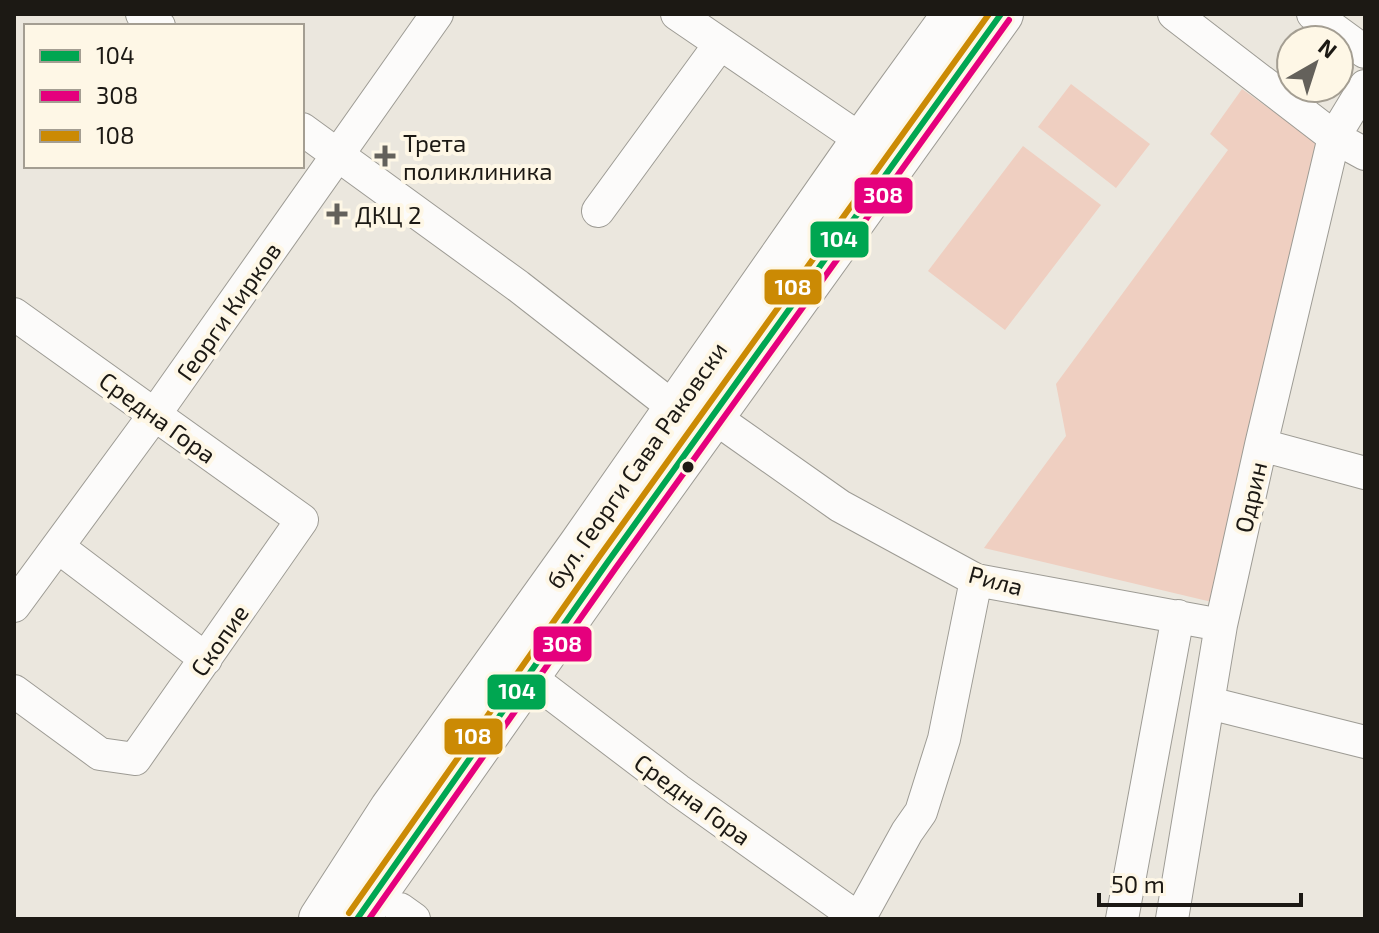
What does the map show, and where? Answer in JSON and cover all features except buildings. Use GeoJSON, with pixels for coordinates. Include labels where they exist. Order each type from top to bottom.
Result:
{"type":"FeatureCollection","features":[{"type":"Feature","properties":{"kind":"main road","name":"бул. Георги Сава Раковски"},"geometry":{"type":"LineString","coordinates":[[321,919],[392,809],[955,14]]}},
{"type":"Feature","properties":{"kind":"main road","name":"бул. Георги Сава Раковски"},"geometry":{"type":"LineString","coordinates":[[357,919],[607,563],[1001,14]]}},
{"type":"Feature","properties":{"kind":"street","name":"Георги Кирков"},"geometry":{"type":"LineString","coordinates":[[14,606],[155,414],[437,14]]}},
{"type":"Feature","properties":{"kind":"street"},"geometry":{"type":"LineString","coordinates":[[677,14],[863,141]]}},
{"type":"Feature","properties":{"kind":"street"},"geometry":{"type":"LineString","coordinates":[[1174,14],[1334,137],[1365,154]]}},
{"type":"Feature","properties":{"kind":"street"},"geometry":{"type":"LineString","coordinates":[[1313,14],[1365,52]]}},
{"type":"Feature","properties":{"kind":"street"},"geometry":{"type":"LineString","coordinates":[[598,211],[720,44]]}},
{"type":"Feature","properties":{"kind":"street","name":"Одрин"},"geometry":{"type":"LineString","coordinates":[[1172,919],[1221,625],[1261,445],[1334,137],[1365,86]]}},
{"type":"Feature","properties":{"kind":"street"},"geometry":{"type":"LineString","coordinates":[[304,130],[518,286],[659,396]]}},
{"type":"Feature","properties":{"kind":"street","name":"Средна Гора"},"geometry":{"type":"LineString","coordinates":[[14,314],[302,520]]}},
{"type":"Feature","properties":{"kind":"street","name":"Рила"},"geometry":{"type":"LineString","coordinates":[[728,427],[840,506],[976,580],[1221,625]]}},
{"type":"Feature","properties":{"kind":"street"},"geometry":{"type":"LineString","coordinates":[[1261,445],[1365,473]]}},
{"type":"Feature","properties":{"kind":"street","name":"Скопие"},"geometry":{"type":"LineString","coordinates":[[14,691],[100,754],[135,759],[302,520]]}},
{"type":"Feature","properties":{"kind":"street"},"geometry":{"type":"LineString","coordinates":[[58,547],[206,659]]}},
{"type":"Feature","properties":{"kind":"street"},"geometry":{"type":"LineString","coordinates":[[859,919],[921,812],[944,739],[976,580]]}},
{"type":"Feature","properties":{"kind":"street"},"geometry":{"type":"LineString","coordinates":[[1122,919],[1178,616]]}},
{"type":"Feature","properties":{"kind":"street","name":"Средна Гора"},"geometry":{"type":"LineString","coordinates":[[528,676],[678,790],[859,919]]}},
{"type":"Feature","properties":{"kind":"street"},"geometry":{"type":"LineString","coordinates":[[1209,703],[1365,742]]}},
{"type":"Feature","properties":{"kind":"shaded area"},"geometry":{"type":"Polygon","coordinates":[[[1071,84],[1150,144],[1116,188],[1038,127],[1071,84]]]}},
{"type":"Feature","properties":{"kind":"shaded area"},"geometry":{"type":"Polygon","coordinates":[[[1242,89],[1319,144],[1216,603],[984,548],[1066,436],[1056,384],[1228,150],[1210,134],[1242,89]]]}},
{"type":"Feature","properties":{"kind":"shaded area"},"geometry":{"type":"Polygon","coordinates":[[[1023,146],[1101,205],[1005,330],[928,271],[1023,146]]]}},
{"type":"Feature","properties":{"kind":"transit line","name":"108"},"geometry":{"type":"LineString","coordinates":[[349,913],[599,557],[989,14]]}},
{"type":"Feature","properties":{"kind":"transit line","name":"104"},"geometry":{"type":"LineString","coordinates":[[357,919],[607,563],[1001,14]]}},
{"type":"Feature","properties":{"kind":"transit line","name":"308"},"geometry":{"type":"LineString","coordinates":[[369,919],[615,569],[1009,20]]}},
{"type":"Feature","properties":{"kind":"place","name":"Трета поликлиника"},"geometry":{"type":"Point","coordinates":[385,156]}},
{"type":"Feature","properties":{"kind":"place","name":"ДКЦ 2"},"geometry":{"type":"Point","coordinates":[337,214]}}]}
